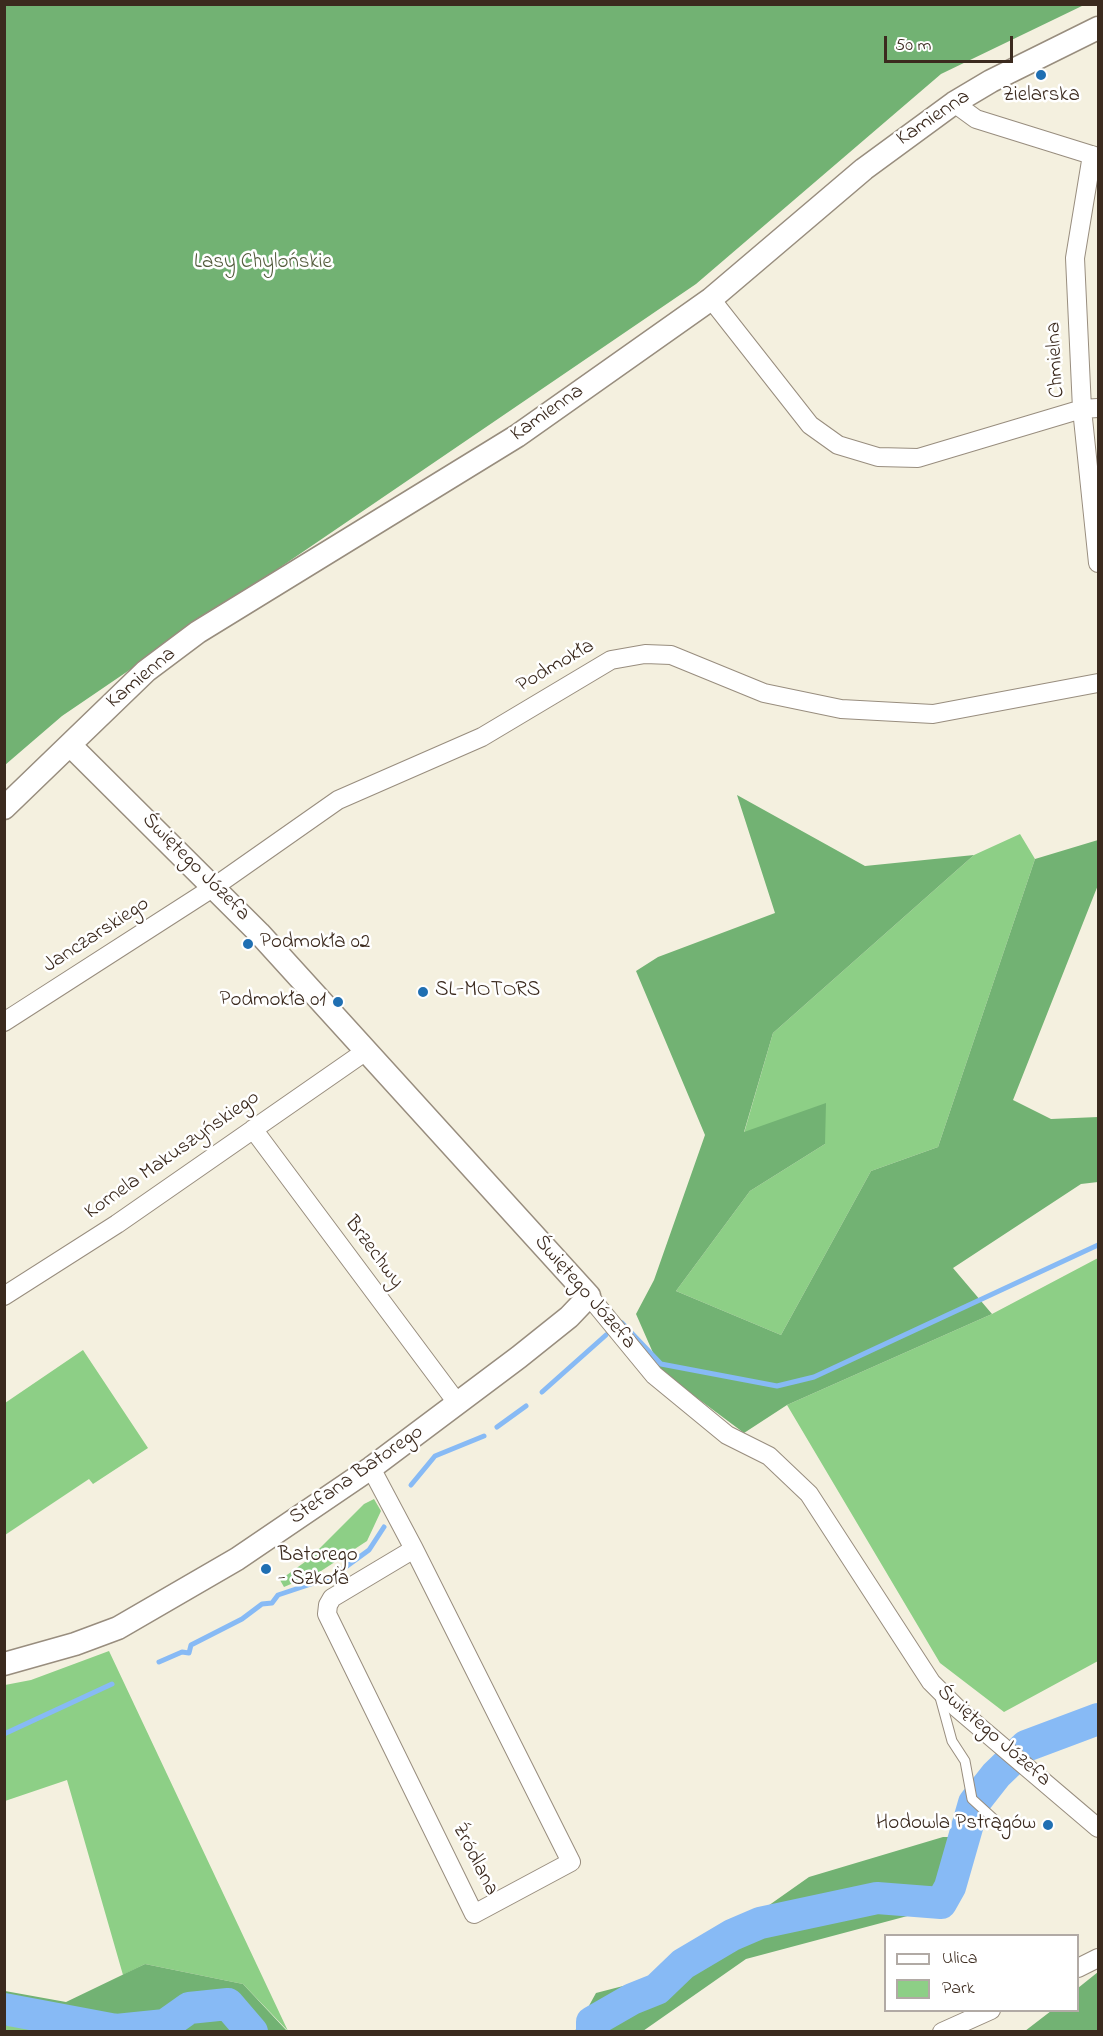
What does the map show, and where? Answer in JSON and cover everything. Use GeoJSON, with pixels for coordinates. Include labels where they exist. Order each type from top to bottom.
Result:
{"type":"FeatureCollection","features":[{"type":"Feature","properties":{"kind":"street","name":"Kamienna"},"geometry":{"type":"LineString","coordinates":[[4,808],[146,671],[198,633],[517,436],[711,299],[864,169],[954,103],[991,81],[1098,28]]}},
{"type":"Feature","properties":{"kind":"street"},"geometry":{"type":"LineString","coordinates":[[954,103],[976,119],[1095,156]]}},
{"type":"Feature","properties":{"kind":"street","name":"Chmielna"},"geometry":{"type":"LineString","coordinates":[[1095,156],[1075,258],[1090,409],[1098,563]]}},
{"type":"Feature","properties":{"kind":"street"},"geometry":{"type":"LineString","coordinates":[[711,299],[810,425],[837,445],[878,457],[918,458],[1090,409]]}},
{"type":"Feature","properties":{"kind":"street","name":"Podmokła"},"geometry":{"type":"LineString","coordinates":[[214,887],[338,800],[482,737],[611,660],[645,654],[671,655],[764,693],[841,709],[933,714],[1098,683]]}},
{"type":"Feature","properties":{"kind":"street","name":"Świętego Józefa"},"geometry":{"type":"LineString","coordinates":[[70,745],[214,887],[589,1296],[654,1375],[727,1435],[769,1456],[809,1494],[938,1689],[996,1742],[1098,1828]]}},
{"type":"Feature","properties":{"kind":"street","name":"Janczarskiego"},"geometry":{"type":"LineString","coordinates":[[4,1022],[214,887]]}},
{"type":"Feature","properties":{"kind":"street","name":"Kornela Makuszyńskiego"},"geometry":{"type":"LineString","coordinates":[[4,1296],[117,1224],[366,1051]]}},
{"type":"Feature","properties":{"kind":"street","name":"Brzechwy"},"geometry":{"type":"LineString","coordinates":[[253,1128],[458,1404]]}},
{"type":"Feature","properties":{"kind":"street","name":"Stefana Batorego"},"geometry":{"type":"LineString","coordinates":[[4,1664],[75,1644],[118,1628],[237,1559],[371,1468],[458,1404],[569,1317],[589,1296]]}},
{"type":"Feature","properties":{"kind":"street","name":"Źródlana"},"geometry":{"type":"LineString","coordinates":[[371,1468],[414,1549],[571,1862],[474,1914],[327,1614],[327,1605],[332,1598],[414,1549]]}},
{"type":"Feature","properties":{"kind":"street"},"geometry":{"type":"LineString","coordinates":[[1079,1967],[1098,1958]]}},
{"type":"Feature","properties":{"kind":"street"},"geometry":{"type":"LineString","coordinates":[[942,2031],[986,2012]]}},
{"type":"Feature","properties":{"kind":"lane"},"geometry":{"type":"LineString","coordinates":[[938,1689],[952,1741],[965,1761],[975,1803],[1006,1831]]}},
{"type":"Feature","properties":{"kind":"green space","name":"Lasy Chylońskie"},"geometry":{"type":"Polygon","coordinates":[[[5,5],[1084,5],[941,74],[696,284],[62,716],[5,765],[5,5]]]}},
{"type":"Feature","properties":{"kind":"green space"},"geometry":{"type":"Polygon","coordinates":[[[737,795],[865,866],[974,855],[773,1033],[744,1132],[826,1103],[825,1144],[750,1191],[676,1291],[781,1335],[871,1171],[938,1147],[1035,859],[1098,840],[1098,885],[1013,1100],[1051,1119],[1098,1117],[1098,1182],[1081,1184],[953,1268],[992,1314],[787,1405],[744,1433],[661,1371],[636,1314],[654,1280],[705,1135],[636,971],[658,957],[775,913],[737,795]]]}},
{"type":"Feature","properties":{"kind":"green space"},"geometry":{"type":"Polygon","coordinates":[[[1020,834],[1035,859],[938,1147],[871,1171],[781,1335],[676,1291],[750,1191],[825,1144],[744,1133],[773,1033],[974,855],[1020,834]]]}},
{"type":"Feature","properties":{"kind":"green space"},"geometry":{"type":"Polygon","coordinates":[[[1098,1258],[1098,1661],[1004,1712],[940,1663],[787,1405],[992,1314],[1098,1258]]]}},
{"type":"Feature","properties":{"kind":"green space"},"geometry":{"type":"Polygon","coordinates":[[[83,1350],[148,1448],[93,1484],[89,1479],[5,1535],[5,1403],[83,1350]]]}},
{"type":"Feature","properties":{"kind":"green space"},"geometry":{"type":"Polygon","coordinates":[[[374,1499],[381,1511],[367,1541],[321,1571],[284,1587],[280,1580],[309,1559],[364,1504],[374,1499]]]}},
{"type":"Feature","properties":{"kind":"green space"},"geometry":{"type":"Polygon","coordinates":[[[109,1651],[288,2031],[243,1984],[145,1964],[123,1975],[67,1780],[5,1801],[5,1685],[31,1680],[109,1651]]]}},
{"type":"Feature","properties":{"kind":"green space"},"geometry":{"type":"Polygon","coordinates":[[[943,1837],[956,1837],[945,1906],[746,1959],[643,2031],[575,2031],[596,1993],[650,1979],[701,1940],[721,1939],[809,1877],[943,1837]]]}},
{"type":"Feature","properties":{"kind":"green space"},"geometry":{"type":"Polygon","coordinates":[[[145,1964],[243,1984],[287,2031],[88,2032],[5,2026],[5,1991],[66,2002],[145,1964]]]}},
{"type":"Feature","properties":{"kind":"green space"},"geometry":{"type":"Polygon","coordinates":[[[1098,1972],[1098,2031],[1025,2031],[1050,2012],[1079,2012],[1079,1987],[1098,1972]]]}},
{"type":"Feature","properties":{"kind":"green space"},"geometry":{"type":"Polygon","coordinates":[[[5,2026],[88,2031],[5,2031],[5,2026]]]}},
{"type":"Feature","properties":{"kind":"waterway"},"geometry":{"type":"LineString","coordinates":[[622,1323],[661,1364],[777,1386],[814,1377],[1098,1245]]}},
{"type":"Feature","properties":{"kind":"waterway"},"geometry":{"type":"LineString","coordinates":[[542,1392],[606,1335]]}},
{"type":"Feature","properties":{"kind":"waterway"},"geometry":{"type":"LineString","coordinates":[[497,1427],[526,1406]]}},
{"type":"Feature","properties":{"kind":"waterway"},"geometry":{"type":"LineString","coordinates":[[411,1485],[435,1456],[484,1436]]}},
{"type":"Feature","properties":{"kind":"waterway"},"geometry":{"type":"LineString","coordinates":[[159,1662],[182,1652],[189,1653],[191,1645],[242,1619],[262,1604],[272,1603],[278,1595],[332,1577],[369,1550],[384,1527]]}},
{"type":"Feature","properties":{"kind":"waterway"},"geometry":{"type":"LineString","coordinates":[[4,1734],[112,1684]]}},
{"type":"Feature","properties":{"kind":"waterway"},"geometry":{"type":"LineString","coordinates":[[592,2032],[592,2022],[632,1999],[657,1989],[683,1964],[732,1935],[760,1923],[877,1898],[941,1903],[950,1887],[974,1803],[996,1775],[1026,1746],[1098,1719]]}},
{"type":"Feature","properties":{"kind":"waterway"},"geometry":{"type":"LineString","coordinates":[[4,2009],[116,2030],[165,2025],[189,2008],[228,2004],[252,2032]]}},
{"type":"Feature","properties":{"kind":"place","name":"Zielarska"},"geometry":{"type":"Point","coordinates":[1041,75]}},
{"type":"Feature","properties":{"kind":"place","name":"Podmokła 02"},"geometry":{"type":"Point","coordinates":[248,944]}},
{"type":"Feature","properties":{"kind":"place","name":"SL-MOTORS"},"geometry":{"type":"Point","coordinates":[423,992]}},
{"type":"Feature","properties":{"kind":"place","name":"Podmokła 01"},"geometry":{"type":"Point","coordinates":[338,1002]}},
{"type":"Feature","properties":{"kind":"place","name":"Batorego - Szkoła"},"geometry":{"type":"Point","coordinates":[266,1569]}},
{"type":"Feature","properties":{"kind":"place","name":"Hodowla Pstrągów"},"geometry":{"type":"Point","coordinates":[1048,1825]}}]}
